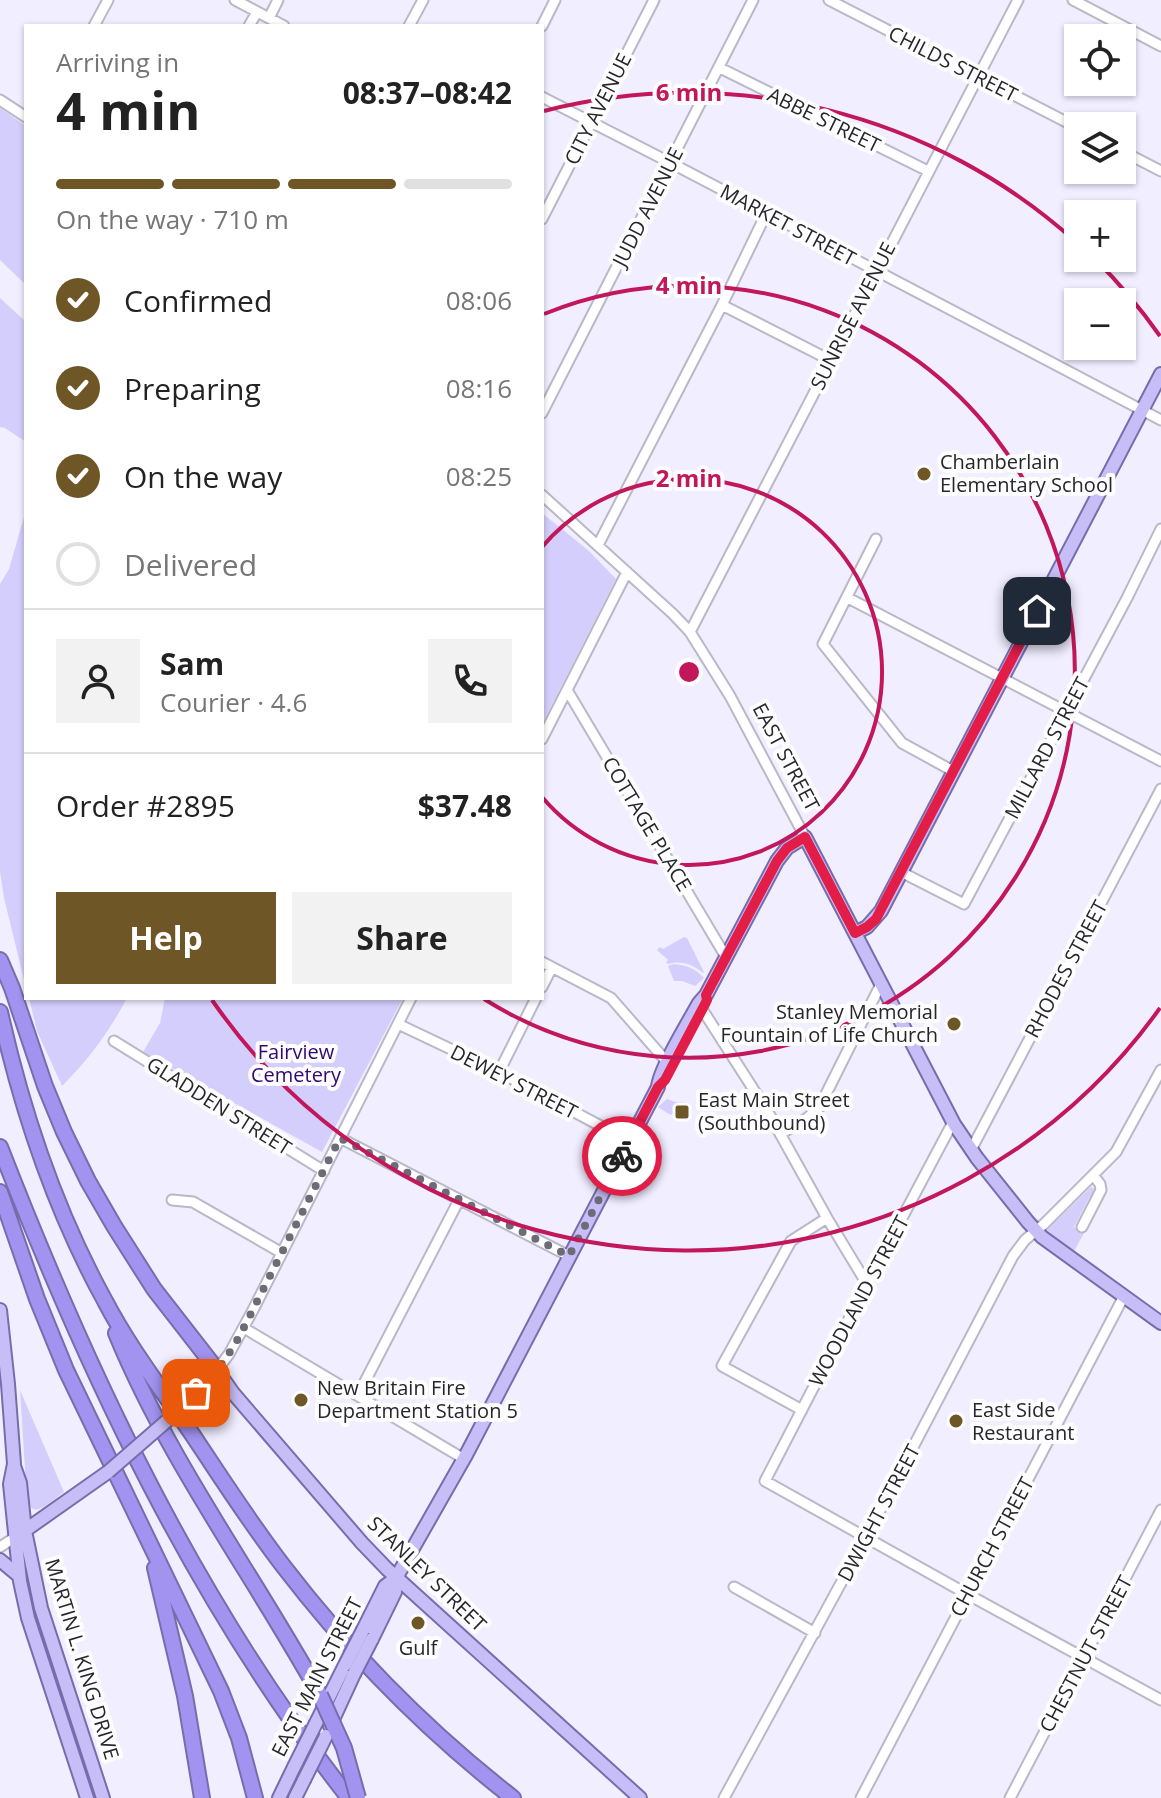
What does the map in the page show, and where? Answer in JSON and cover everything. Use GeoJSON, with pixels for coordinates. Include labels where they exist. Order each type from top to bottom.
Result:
{"type":"FeatureCollection","features":[{"type":"Feature","properties":{"kind":"highway"},"geometry":{"type":"LineString","coordinates":[[0,960],[45,1086],[88,1181],[154,1289],[217,1370]]}},
{"type":"Feature","properties":{"kind":"highway"},"geometry":{"type":"LineString","coordinates":[[0,1012],[15,1075],[42,1158],[129,1363],[168,1438],[320,1695],[344,1748],[358,1798]]}},
{"type":"Feature","properties":{"kind":"highway"},"geometry":{"type":"LineString","coordinates":[[0,1147],[57,1288],[97,1376],[179,1538],[261,1676],[299,1733],[349,1798]]}},
{"type":"Feature","properties":{"kind":"highway"},"geometry":{"type":"LineString","coordinates":[[0,1192],[54,1342],[92,1427],[221,1691],[244,1752],[255,1798]]}},
{"type":"Feature","properties":{"kind":"highway"},"geometry":{"type":"LineString","coordinates":[[104,1301],[242,1509],[313,1604],[408,1707],[513,1798]]}},
{"type":"Feature","properties":{"kind":"highway"},"geometry":{"type":"LineString","coordinates":[[151,1548],[185,1696],[202,1798]]}},
{"type":"Feature","properties":{"kind":"main road"},"geometry":{"type":"LineString","coordinates":[[855,933],[876,919],[1161,374]]}},
{"type":"Feature","properties":{"kind":"main road","name":"EAST STREET"},"geometry":{"type":"LineString","coordinates":[[805,837],[953,1122],[971,1150],[1035,1231],[1161,1323]]}},
{"type":"Feature","properties":{"kind":"main road","name":"EAST MAIN STREET"},"geometry":{"type":"LineString","coordinates":[[658,1087],[667,1062],[699,1001],[706,995],[781,856],[787,848],[805,837]]}},
{"type":"Feature","properties":{"kind":"main road","name":"EAST MAIN STREET"},"geometry":{"type":"LineString","coordinates":[[295,1798],[326,1736],[385,1586],[396,1578],[464,1459],[629,1141],[658,1087],[665,1080],[706,1001],[706,995]]}},
{"type":"Feature","properties":{"kind":"main road"},"geometry":{"type":"LineString","coordinates":[[0,1310],[14,1464],[20,1483],[20,1534]]}},
{"type":"Feature","properties":{"kind":"main road"},"geometry":{"type":"LineString","coordinates":[[20,1534],[92,1484],[138,1447],[194,1397],[198,1388],[217,1370]]}},
{"type":"Feature","properties":{"kind":"main road","name":"STANLEY STREET"},"geometry":{"type":"LineString","coordinates":[[217,1370],[233,1393],[362,1543],[396,1578],[640,1798]]}},
{"type":"Feature","properties":{"kind":"main road","name":"MARTIN L. KING DRIVE"},"geometry":{"type":"LineString","coordinates":[[20,1534],[19,1576],[28,1618],[87,1798]]}},
{"type":"Feature","properties":{"kind":"main road","name":"MARTIN L. KING DRIVE"},"geometry":{"type":"LineString","coordinates":[[20,1534],[103,1798]]}},
{"type":"Feature","properties":{"kind":"main road"},"geometry":{"type":"LineString","coordinates":[[0,1560],[19,1576]]}},
{"type":"Feature","properties":{"kind":"main road","name":"EAST MAIN STREET"},"geometry":{"type":"LineString","coordinates":[[279,1798],[316,1723],[350,1670]]}},
{"type":"Feature","properties":{"kind":"street"},"geometry":{"type":"LineString","coordinates":[[95,24],[108,0]]}},
{"type":"Feature","properties":{"kind":"street"},"geometry":{"type":"LineString","coordinates":[[235,0],[280,24]]}},
{"type":"Feature","properties":{"kind":"street"},"geometry":{"type":"LineString","coordinates":[[269,18],[278,0]]}},
{"type":"Feature","properties":{"kind":"street"},"geometry":{"type":"LineString","coordinates":[[410,24],[423,0]]}},
{"type":"Feature","properties":{"kind":"street"},"geometry":{"type":"LineString","coordinates":[[543,24],[555,0]]}},
{"type":"Feature","properties":{"kind":"street","name":"CITY AVENUE"},"geometry":{"type":"LineString","coordinates":[[544,215],[654,0]]}},
{"type":"Feature","properties":{"kind":"street","name":"JUDD AVENUE"},"geometry":{"type":"LineString","coordinates":[[544,409],[753,0]]}},
{"type":"Feature","properties":{"kind":"street","name":"CHILDS STREET"},"geometry":{"type":"LineString","coordinates":[[829,0],[1064,121]]}},
{"type":"Feature","properties":{"kind":"street","name":"SUNRISE AVENUE"},"geometry":{"type":"LineString","coordinates":[[690,632],[1018,0]]}},
{"type":"Feature","properties":{"kind":"street"},"geometry":{"type":"LineString","coordinates":[[1073,0],[1161,46]]}},
{"type":"Feature","properties":{"kind":"street"},"geometry":{"type":"LineString","coordinates":[[250,24],[257,12]]}},
{"type":"Feature","properties":{"kind":"street","name":"ABBE STREET"},"geometry":{"type":"LineString","coordinates":[[720,68],[928,171]]}},
{"type":"Feature","properties":{"kind":"street","name":"MARKET STREET"},"geometry":{"type":"LineString","coordinates":[[544,98],[1161,420]]}},
{"type":"Feature","properties":{"kind":"street"},"geometry":{"type":"LineString","coordinates":[[0,100],[24,116]]}},
{"type":"Feature","properties":{"kind":"street"},"geometry":{"type":"LineString","coordinates":[[1136,158],[1161,171]]}},
{"type":"Feature","properties":{"kind":"street"},"geometry":{"type":"LineString","coordinates":[[598,545],[766,214]]}},
{"type":"Feature","properties":{"kind":"street"},"geometry":{"type":"LineString","coordinates":[[722,305],[830,360]]}},
{"type":"Feature","properties":{"kind":"street","name":"EAST STREET"},"geometry":{"type":"LineString","coordinates":[[544,497],[690,632],[746,723],[805,837]]}},
{"type":"Feature","properties":{"kind":"street","name":"MILLARD STREET"},"geometry":{"type":"LineString","coordinates":[[901,872],[964,904],[1161,529]]}},
{"type":"Feature","properties":{"kind":"street"},"geometry":{"type":"LineString","coordinates":[[876,539],[823,644],[902,743],[953,771]]}},
{"type":"Feature","properties":{"kind":"street"},"geometry":{"type":"LineString","coordinates":[[544,735],[627,572]]}},
{"type":"Feature","properties":{"kind":"street"},"geometry":{"type":"LineString","coordinates":[[848,598],[1161,761]]}},
{"type":"Feature","properties":{"kind":"street","name":"COTTAGE PLACE"},"geometry":{"type":"LineString","coordinates":[[567,690],[726,957]]}},
{"type":"Feature","properties":{"kind":"street","name":"RHODES STREET"},"geometry":{"type":"LineString","coordinates":[[971,1150],[1161,789]]}},
{"type":"Feature","properties":{"kind":"street"},"geometry":{"type":"LineString","coordinates":[[547,965],[611,998],[667,1062]]}},
{"type":"Feature","properties":{"kind":"street"},"geometry":{"type":"LineString","coordinates":[[780,1134],[819,1108],[881,984]]}},
{"type":"Feature","properties":{"kind":"street"},"geometry":{"type":"LineString","coordinates":[[217,1370],[244,1328],[410,1000]]}},
{"type":"Feature","properties":{"kind":"street"},"geometry":{"type":"LineString","coordinates":[[499,1072],[535,1000]]}},
{"type":"Feature","properties":{"kind":"street"},"geometry":{"type":"LineString","coordinates":[[702,1009],[750,1083],[867,1284]]}},
{"type":"Feature","properties":{"kind":"street","name":"DEWEY STREET"},"geometry":{"type":"LineString","coordinates":[[398,1024],[499,1072],[629,1141]]}},
{"type":"Feature","properties":{"kind":"street","name":"GLADDEN STREET"},"geometry":{"type":"LineString","coordinates":[[114,1041],[324,1171]]}},
{"type":"Feature","properties":{"kind":"street","name":"DWIGHT STREET"},"geometry":{"type":"LineString","coordinates":[[724,1798],[815,1633],[1010,1262],[1023,1242],[1116,1152],[1161,1070]]}},
{"type":"Feature","properties":{"kind":"street","name":"WOODLAND STREET"},"geometry":{"type":"LineString","coordinates":[[866,1537],[765,1481],[953,1122]]}},
{"type":"Feature","properties":{"kind":"street"},"geometry":{"type":"LineString","coordinates":[[340,1138],[569,1256]]}},
{"type":"Feature","properties":{"kind":"street"},"geometry":{"type":"LineString","coordinates":[[1082,1227],[1101,1190],[1093,1175]]}},
{"type":"Feature","properties":{"kind":"street"},"geometry":{"type":"LineString","coordinates":[[172,1200],[193,1202],[282,1253]]}},
{"type":"Feature","properties":{"kind":"street"},"geometry":{"type":"LineString","coordinates":[[358,1395],[459,1200]]}},
{"type":"Feature","properties":{"kind":"street"},"geometry":{"type":"LineString","coordinates":[[802,1410],[722,1366],[791,1241],[827,1218]]}},
{"type":"Feature","properties":{"kind":"street","name":"CHURCH STREET"},"geometry":{"type":"LineString","coordinates":[[861,1798],[1124,1296]]}},
{"type":"Feature","properties":{"kind":"street"},"geometry":{"type":"LineString","coordinates":[[244,1328],[464,1459]]}},
{"type":"Feature","properties":{"kind":"street","name":"CHESTNUT STREET"},"geometry":{"type":"LineString","coordinates":[[1010,1798],[1161,1511]]}},
{"type":"Feature","properties":{"kind":"street"},"geometry":{"type":"LineString","coordinates":[[0,1547],[20,1534]]}},
{"type":"Feature","properties":{"kind":"street"},"geometry":{"type":"LineString","coordinates":[[866,1537],[1161,1700]]}},
{"type":"Feature","properties":{"kind":"street"},"geometry":{"type":"LineString","coordinates":[[734,1587],[815,1633]]}},
{"type":"Feature","properties":{"kind":"green space"},"geometry":{"type":"Polygon","coordinates":[[[0,108],[24,125],[24,283],[0,260],[0,108]]]}},
{"type":"Feature","properties":{"kind":"green space"},"geometry":{"type":"Polygon","coordinates":[[[0,298],[24,320],[24,441],[0,427],[0,298]]]}},
{"type":"Feature","properties":{"kind":"green space"},"geometry":{"type":"Polygon","coordinates":[[[544,515],[589,551],[616,579],[544,720],[544,515]]]}},
{"type":"Feature","properties":{"kind":"green space"},"geometry":{"type":"Polygon","coordinates":[[[24,517],[24,980],[0,872],[0,584],[9,569],[24,517]]]}},
{"type":"Feature","properties":{"kind":"green space"},"geometry":{"type":"Polygon","coordinates":[[[684,937],[703,973],[686,964],[668,964],[668,960],[657,950],[684,937]]]}},
{"type":"Feature","properties":{"kind":"green space"},"geometry":{"type":"Polygon","coordinates":[[[673,964],[690,968],[704,978],[695,986],[674,981],[668,966],[673,964]]]}},
{"type":"Feature","properties":{"kind":"green space"},"geometry":{"type":"Polygon","coordinates":[[[29,1000],[126,1000],[98,1045],[62,1086],[37,1031],[29,1000]]]}},
{"type":"Feature","properties":{"kind":"green space","name":"Fairview Cemetery"},"geometry":{"type":"Polygon","coordinates":[[[165,1000],[402,1000],[322,1152],[143,1052],[160,1023],[165,1000]]]}},
{"type":"Feature","properties":{"kind":"green space"},"geometry":{"type":"Polygon","coordinates":[[[667,1099],[685,1102],[688,1118],[669,1114],[658,1107],[667,1099]]]}},
{"type":"Feature","properties":{"kind":"green space"},"geometry":{"type":"Polygon","coordinates":[[[1091,1187],[1095,1189],[1094,1194],[1074,1227],[1084,1233],[1073,1253],[1049,1236],[1047,1230],[1091,1187]]]}},
{"type":"Feature","properties":{"kind":"green space"},"geometry":{"type":"Polygon","coordinates":[[[20,1390],[64,1492],[39,1509],[30,1507],[27,1501],[20,1390]]]}},
{"type":"Feature","properties":{"kind":"way so far"},"geometry":{"type":"LineString","coordinates":[[196,1393],[198,1395],[205,1389],[239,1337],[340,1138],[569,1256],[622,1156]]}},
{"type":"Feature","properties":{"kind":"place","name":"Chamberlain Elementary School"},"geometry":{"type":"Point","coordinates":[924,474]}},
{"type":"Feature","properties":{"kind":"place","name":"Stanley Memorial Fountain of Life Church"},"geometry":{"type":"Point","coordinates":[954,1024]}},
{"type":"Feature","properties":{"kind":"place","name":"East Main Street (Southbound)"},"geometry":{"type":"Point","coordinates":[682,1112]}},
{"type":"Feature","properties":{"kind":"place","name":"New Britain Fire Department Station 5"},"geometry":{"type":"Point","coordinates":[301,1400]}},
{"type":"Feature","properties":{"kind":"place","name":"East Side Restaurant"},"geometry":{"type":"Point","coordinates":[956,1421]}},
{"type":"Feature","properties":{"kind":"place","name":"Gulf"},"geometry":{"type":"Point","coordinates":[418,1623]}},
{"type":"Feature","properties":{"kind":"route"},"geometry":{"type":"LineString","coordinates":[[622,1156],[704,1006],[706,995],[777,861],[787,848],[805,837],[855,933],[876,919],[1037,611]]}}]}
